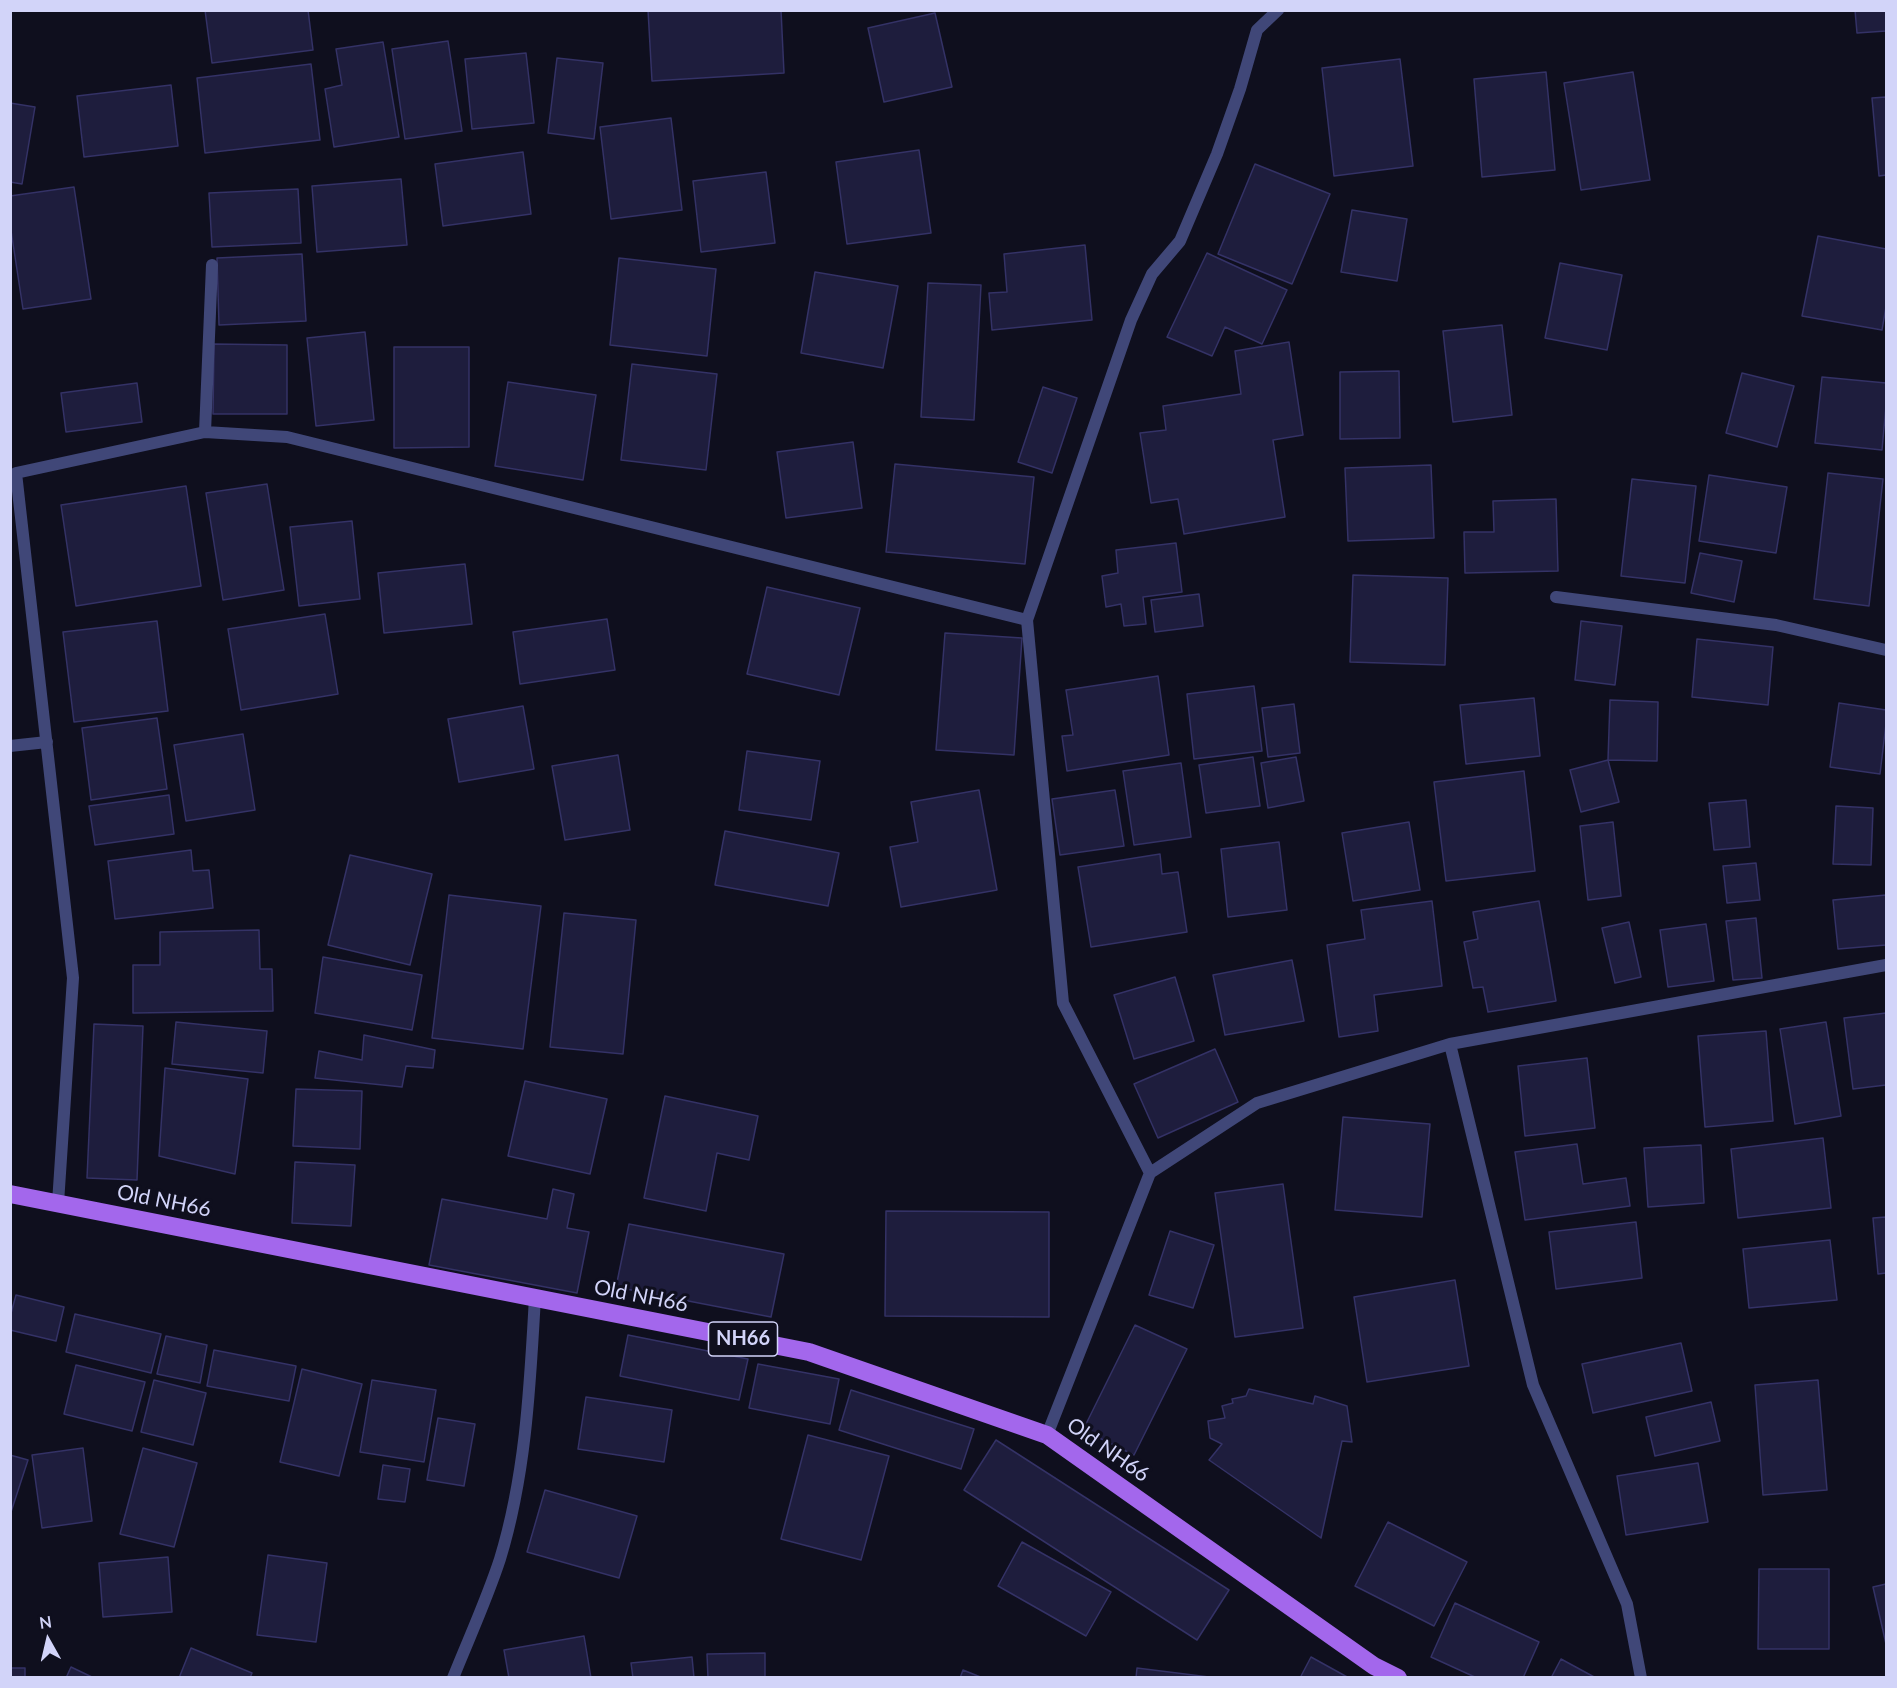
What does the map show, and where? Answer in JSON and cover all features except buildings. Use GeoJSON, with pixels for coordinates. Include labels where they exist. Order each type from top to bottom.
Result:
{"type":"FeatureCollection","features":[{"type":"Feature","properties":{"kind":"main road","name":"Old NH66"},"geometry":{"type":"LineString","coordinates":[[10,1194],[809,1353],[1047,1435],[1374,1666],[1398,1677]]}},
{"type":"Feature","properties":{"kind":"street"},"geometry":{"type":"LineString","coordinates":[[1150,1173],[1063,1003],[1027,620],[1131,320],[1152,274],[1179,241],[1189,220],[1217,154],[1240,89],[1257,30],[1278,10]]}},
{"type":"Feature","properties":{"kind":"street"},"geometry":{"type":"LineString","coordinates":[[206,432],[212,265]]}},
{"type":"Feature","properties":{"kind":"street"},"geometry":{"type":"LineString","coordinates":[[58,1203],[73,978],[47,742],[13,472],[206,432],[287,437],[1027,620]]}},
{"type":"Feature","properties":{"kind":"street"},"geometry":{"type":"LineString","coordinates":[[1556,597],[1776,625],[1887,650]]}},
{"type":"Feature","properties":{"kind":"street"},"geometry":{"type":"LineString","coordinates":[[10,746],[47,742]]}},
{"type":"Feature","properties":{"kind":"street"},"geometry":{"type":"LineString","coordinates":[[1047,1435],[1150,1173],[1257,1103],[1450,1044],[1887,965]]}},
{"type":"Feature","properties":{"kind":"street"},"geometry":{"type":"LineString","coordinates":[[1450,1044],[1533,1385],[1627,1604],[1641,1677]]}},
{"type":"Feature","properties":{"kind":"street"},"geometry":{"type":"LineString","coordinates":[[453,1677],[500,1559],[512,1510],[527,1419],[535,1297]]}}]}
